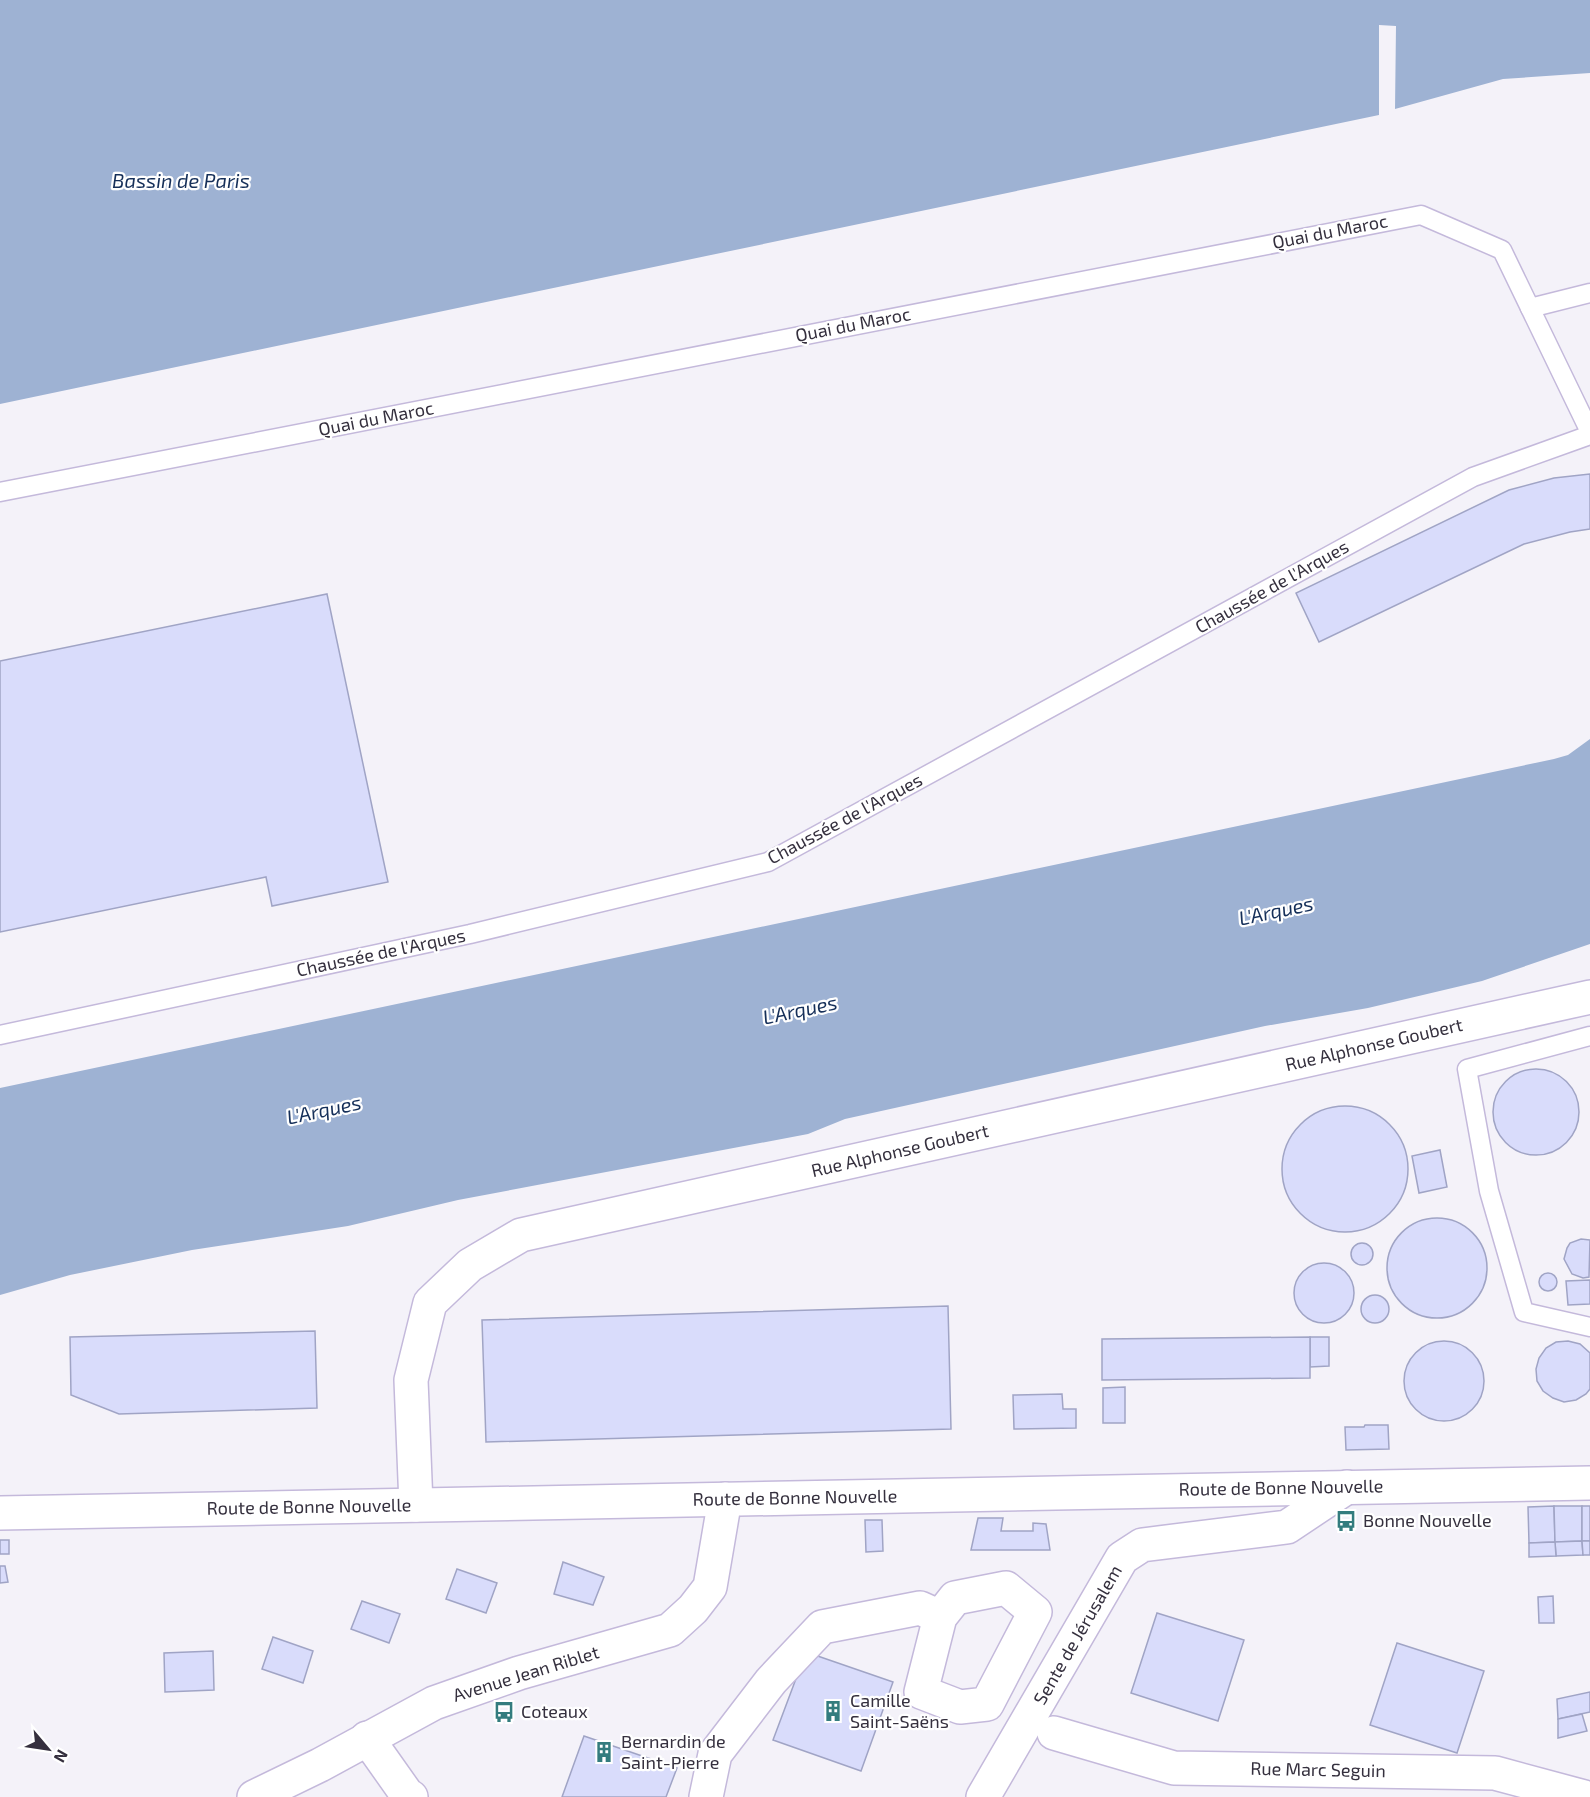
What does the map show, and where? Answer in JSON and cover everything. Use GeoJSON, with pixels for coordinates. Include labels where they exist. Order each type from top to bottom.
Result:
{"type":"FeatureCollection","features":[{"type":"Feature","properties":{"kind":"street","name":"Rue Alphonse Goubert"},"geometry":{"type":"LineString","coordinates":[[416,1505],[411,1380],[430,1303],[470,1265],[521,1235],[1590,997]]}},
{"type":"Feature","properties":{"kind":"street","name":"Route de Bonne Nouvelle"},"geometry":{"type":"LineString","coordinates":[[0,1513],[1590,1483]]}},
{"type":"Feature","properties":{"kind":"street","name":"Sente de Jérusalem"},"geometry":{"type":"LineString","coordinates":[[983,1797],[1122,1558],[1142,1545],[1287,1527],[1347,1487]]}},
{"type":"Feature","properties":{"kind":"street","name":"Avenue Jean Riblet"},"geometry":{"type":"LineString","coordinates":[[254,1797],[443,1700],[519,1673],[670,1630],[693,1609],[710,1587],[725,1499]]}},
{"type":"Feature","properties":{"kind":"street"},"geometry":{"type":"LineString","coordinates":[[706,1797],[715,1754],[771,1682],[822,1627],[920,1608],[940,1617]]}},
{"type":"Feature","properties":{"kind":"street","name":"Rue Marc Seguin"},"geometry":{"type":"LineString","coordinates":[[1054,1733],[1174,1768],[1495,1773],[1584,1797]]}},
{"type":"Feature","properties":{"kind":"street"},"geometry":{"type":"LineString","coordinates":[[367,1738],[408,1796],[411,1797]]}},
{"type":"Feature","properties":{"kind":"lane","name":"Quai du Maroc"},"geometry":{"type":"LineString","coordinates":[[0,492],[1421,215],[1502,250],[1590,434]]}},
{"type":"Feature","properties":{"kind":"lane"},"geometry":{"type":"LineString","coordinates":[[1530,308],[1590,293]]}},
{"type":"Feature","properties":{"kind":"lane","name":"Chaussée de l'Arques"},"geometry":{"type":"LineString","coordinates":[[0,1035],[470,934],[768,862],[1473,477],[1590,434]]}},
{"type":"Feature","properties":{"kind":"lane"},"geometry":{"type":"LineString","coordinates":[[1590,1036],[1467,1069],[1489,1191],[1524,1312],[1590,1327]]}},
{"type":"Feature","properties":{"kind":"water","name":"Bassin de Paris"},"geometry":{"type":"Polygon","coordinates":[[[0,0],[1590,0],[1590,73],[1503,79],[1395,109],[1396,26],[1379,25],[1379,115],[0,404],[0,0]]]}},
{"type":"Feature","properties":{"kind":"water","name":"L'Arques"},"geometry":{"type":"Polygon","coordinates":[[[1590,739],[1590,944],[1482,981],[1368,1008],[1265,1026],[845,1119],[808,1134],[458,1200],[348,1226],[192,1250],[70,1275],[0,1295],[0,1088],[1554,759],[1568,755],[1590,739]]]}},
{"type":"Feature","properties":{"kind":"building"},"geometry":{"type":"Polygon","coordinates":[[[1590,474],[1590,529],[1524,544],[1319,642],[1296,593],[1509,490],[1554,478],[1590,474]]]}},
{"type":"Feature","properties":{"kind":"building"},"geometry":{"type":"Polygon","coordinates":[[[327,594],[388,882],[272,906],[266,877],[0,932],[0,661],[327,594]]]}},
{"type":"Feature","properties":{"kind":"building"},"geometry":{"type":"Polygon","coordinates":[[[1528,1069],[1544,1069],[1567,1081],[1576,1095],[1579,1112],[1576,1129],[1567,1143],[1544,1155],[1528,1155],[1512,1148],[1500,1136],[1493,1120],[1493,1104],[1500,1088],[1512,1076],[1528,1069]]]}},
{"type":"Feature","properties":{"kind":"building"},"geometry":{"type":"Polygon","coordinates":[[[1345,1106],[1369,1111],[1390,1124],[1403,1145],[1408,1169],[1403,1193],[1390,1214],[1369,1227],[1345,1232],[1321,1227],[1300,1214],[1287,1193],[1282,1169],[1287,1145],[1300,1124],[1321,1111],[1345,1106]]]}},
{"type":"Feature","properties":{"kind":"building"},"geometry":{"type":"Polygon","coordinates":[[[1440,1150],[1447,1187],[1419,1193],[1412,1156],[1440,1150]]]}},
{"type":"Feature","properties":{"kind":"building"},"geometry":{"type":"Polygon","coordinates":[[[1437,1218],[1465,1226],[1479,1240],[1487,1268],[1479,1296],[1465,1310],[1437,1318],[1409,1310],[1395,1296],[1387,1268],[1395,1240],[1409,1226],[1437,1218]]]}},
{"type":"Feature","properties":{"kind":"building"},"geometry":{"type":"Polygon","coordinates":[[[1581,1239],[1590,1240],[1589,1277],[1583,1278],[1572,1274],[1564,1259],[1570,1243],[1581,1239]]]}},
{"type":"Feature","properties":{"kind":"building"},"geometry":{"type":"Polygon","coordinates":[[[1358,1243],[1366,1243],[1373,1250],[1373,1258],[1366,1265],[1358,1265],[1351,1258],[1351,1250],[1358,1243]]]}},
{"type":"Feature","properties":{"kind":"building"},"geometry":{"type":"Polygon","coordinates":[[[1324,1263],[1345,1272],[1354,1293],[1345,1314],[1324,1323],[1303,1314],[1294,1293],[1303,1272],[1324,1263]]]}},
{"type":"Feature","properties":{"kind":"building"},"geometry":{"type":"Polygon","coordinates":[[[1548,1273],[1556,1278],[1557,1282],[1552,1290],[1548,1291],[1540,1286],[1539,1282],[1544,1274],[1548,1273]]]}},
{"type":"Feature","properties":{"kind":"building"},"geometry":{"type":"Polygon","coordinates":[[[1590,1280],[1590,1304],[1568,1305],[1566,1281],[1590,1280]]]}},
{"type":"Feature","properties":{"kind":"building"},"geometry":{"type":"Polygon","coordinates":[[[1375,1295],[1385,1299],[1389,1309],[1385,1319],[1375,1323],[1365,1319],[1361,1309],[1365,1299],[1375,1295]]]}},
{"type":"Feature","properties":{"kind":"building"},"geometry":{"type":"Polygon","coordinates":[[[948,1306],[951,1429],[486,1442],[482,1320],[948,1306]]]}},
{"type":"Feature","properties":{"kind":"building"},"geometry":{"type":"Polygon","coordinates":[[[315,1331],[317,1408],[119,1414],[71,1395],[70,1337],[315,1331]]]}},
{"type":"Feature","properties":{"kind":"building"},"geometry":{"type":"Polygon","coordinates":[[[1310,1337],[1329,1337],[1329,1366],[1310,1367],[1310,1337]]]}},
{"type":"Feature","properties":{"kind":"building"},"geometry":{"type":"Polygon","coordinates":[[[1310,1337],[1310,1378],[1102,1380],[1102,1339],[1310,1337]]]}},
{"type":"Feature","properties":{"kind":"building"},"geometry":{"type":"Polygon","coordinates":[[[1444,1341],[1459,1344],[1472,1353],[1481,1366],[1484,1381],[1481,1396],[1472,1409],[1459,1418],[1444,1421],[1429,1418],[1416,1409],[1407,1396],[1404,1381],[1407,1366],[1416,1353],[1429,1344],[1444,1341]]]}},
{"type":"Feature","properties":{"kind":"building"},"geometry":{"type":"Polygon","coordinates":[[[1568,1341],[1580,1344],[1590,1353],[1590,1389],[1576,1400],[1564,1402],[1543,1391],[1537,1381],[1536,1369],[1539,1358],[1546,1348],[1556,1342],[1568,1341]]]}},
{"type":"Feature","properties":{"kind":"building"},"geometry":{"type":"Polygon","coordinates":[[[1125,1387],[1125,1423],[1103,1423],[1103,1388],[1125,1387]]]}},
{"type":"Feature","properties":{"kind":"building"},"geometry":{"type":"Polygon","coordinates":[[[1062,1394],[1063,1409],[1076,1409],[1076,1428],[1014,1429],[1013,1395],[1062,1394]]]}},
{"type":"Feature","properties":{"kind":"building"},"geometry":{"type":"Polygon","coordinates":[[[1365,1425],[1388,1425],[1389,1449],[1346,1450],[1345,1427],[1364,1427],[1365,1425]]]}},
{"type":"Feature","properties":{"kind":"building"},"geometry":{"type":"Polygon","coordinates":[[[1554,1506],[1555,1542],[1529,1543],[1528,1507],[1554,1506]]]}},
{"type":"Feature","properties":{"kind":"building"},"geometry":{"type":"Polygon","coordinates":[[[1554,1506],[1582,1506],[1582,1541],[1555,1542],[1554,1506]]]}},
{"type":"Feature","properties":{"kind":"building"},"geometry":{"type":"Polygon","coordinates":[[[1582,1506],[1590,1506],[1590,1541],[1582,1541],[1582,1506]]]}},
{"type":"Feature","properties":{"kind":"building"},"geometry":{"type":"Polygon","coordinates":[[[978,1518],[1003,1518],[1001,1531],[1033,1531],[1033,1523],[1046,1524],[1050,1550],[971,1550],[978,1518]]]}},
{"type":"Feature","properties":{"kind":"building"},"geometry":{"type":"Polygon","coordinates":[[[865,1520],[882,1520],[883,1551],[866,1552],[865,1520]]]}},
{"type":"Feature","properties":{"kind":"building"},"geometry":{"type":"Polygon","coordinates":[[[0,1540],[9,1540],[9,1554],[0,1554],[0,1540]]]}},
{"type":"Feature","properties":{"kind":"building"},"geometry":{"type":"Polygon","coordinates":[[[1582,1541],[1583,1555],[1556,1556],[1555,1542],[1582,1541]]]}},
{"type":"Feature","properties":{"kind":"building"},"geometry":{"type":"Polygon","coordinates":[[[1582,1541],[1590,1541],[1590,1555],[1583,1555],[1582,1541]]]}},
{"type":"Feature","properties":{"kind":"building"},"geometry":{"type":"Polygon","coordinates":[[[1555,1542],[1556,1556],[1529,1557],[1529,1543],[1555,1542]]]}},
{"type":"Feature","properties":{"kind":"building"},"geometry":{"type":"Polygon","coordinates":[[[563,1562],[604,1577],[593,1605],[554,1594],[563,1562]]]}},
{"type":"Feature","properties":{"kind":"building"},"geometry":{"type":"Polygon","coordinates":[[[0,1566],[5,1566],[8,1582],[0,1583],[0,1566]]]}},
{"type":"Feature","properties":{"kind":"building"},"geometry":{"type":"Polygon","coordinates":[[[457,1569],[497,1583],[486,1613],[446,1599],[457,1569]]]}},
{"type":"Feature","properties":{"kind":"building"},"geometry":{"type":"Polygon","coordinates":[[[1553,1596],[1554,1623],[1539,1623],[1538,1597],[1553,1596]]]}},
{"type":"Feature","properties":{"kind":"building"},"geometry":{"type":"Polygon","coordinates":[[[362,1601],[400,1614],[389,1643],[351,1629],[362,1601]]]}},
{"type":"Feature","properties":{"kind":"building"},"geometry":{"type":"Polygon","coordinates":[[[1157,1613],[1244,1640],[1218,1721],[1131,1693],[1157,1613]]]}},
{"type":"Feature","properties":{"kind":"building"},"geometry":{"type":"Polygon","coordinates":[[[273,1637],[313,1651],[303,1683],[262,1669],[273,1637]]]}},
{"type":"Feature","properties":{"kind":"building"},"geometry":{"type":"Polygon","coordinates":[[[1397,1643],[1484,1671],[1457,1753],[1370,1725],[1397,1643]]]}},
{"type":"Feature","properties":{"kind":"building"},"geometry":{"type":"Polygon","coordinates":[[[213,1651],[214,1690],[165,1692],[164,1653],[213,1651]]]}},
{"type":"Feature","properties":{"kind":"building","name":"Camille Saint-Saëns"},"geometry":{"type":"Polygon","coordinates":[[[806,1652],[893,1682],[861,1771],[773,1740],[806,1652]]]}},
{"type":"Feature","properties":{"kind":"building"},"geometry":{"type":"Polygon","coordinates":[[[1590,1692],[1590,1712],[1558,1719],[1557,1699],[1590,1692]]]}},
{"type":"Feature","properties":{"kind":"building"},"geometry":{"type":"Polygon","coordinates":[[[1582,1714],[1587,1731],[1558,1738],[1558,1719],[1582,1714]]]}},
{"type":"Feature","properties":{"kind":"building","name":"Bernardin de Saint-Pierre"},"geometry":{"type":"Polygon","coordinates":[[[584,1736],[677,1768],[666,1797],[562,1797],[584,1736]]]}},
{"type":"Feature","properties":{"kind":"place","name":"Bonne Nouvelle"},"geometry":{"type":"Point","coordinates":[1346,1521]}},
{"type":"Feature","properties":{"kind":"place","name":"Camille Saint-Saëns"},"geometry":{"type":"Point","coordinates":[833,1711]}},
{"type":"Feature","properties":{"kind":"place","name":"Coteaux"},"geometry":{"type":"Point","coordinates":[504,1712]}},
{"type":"Feature","properties":{"kind":"place","name":"Bernardin de Saint-Pierre"},"geometry":{"type":"Point","coordinates":[604,1752]}}]}
